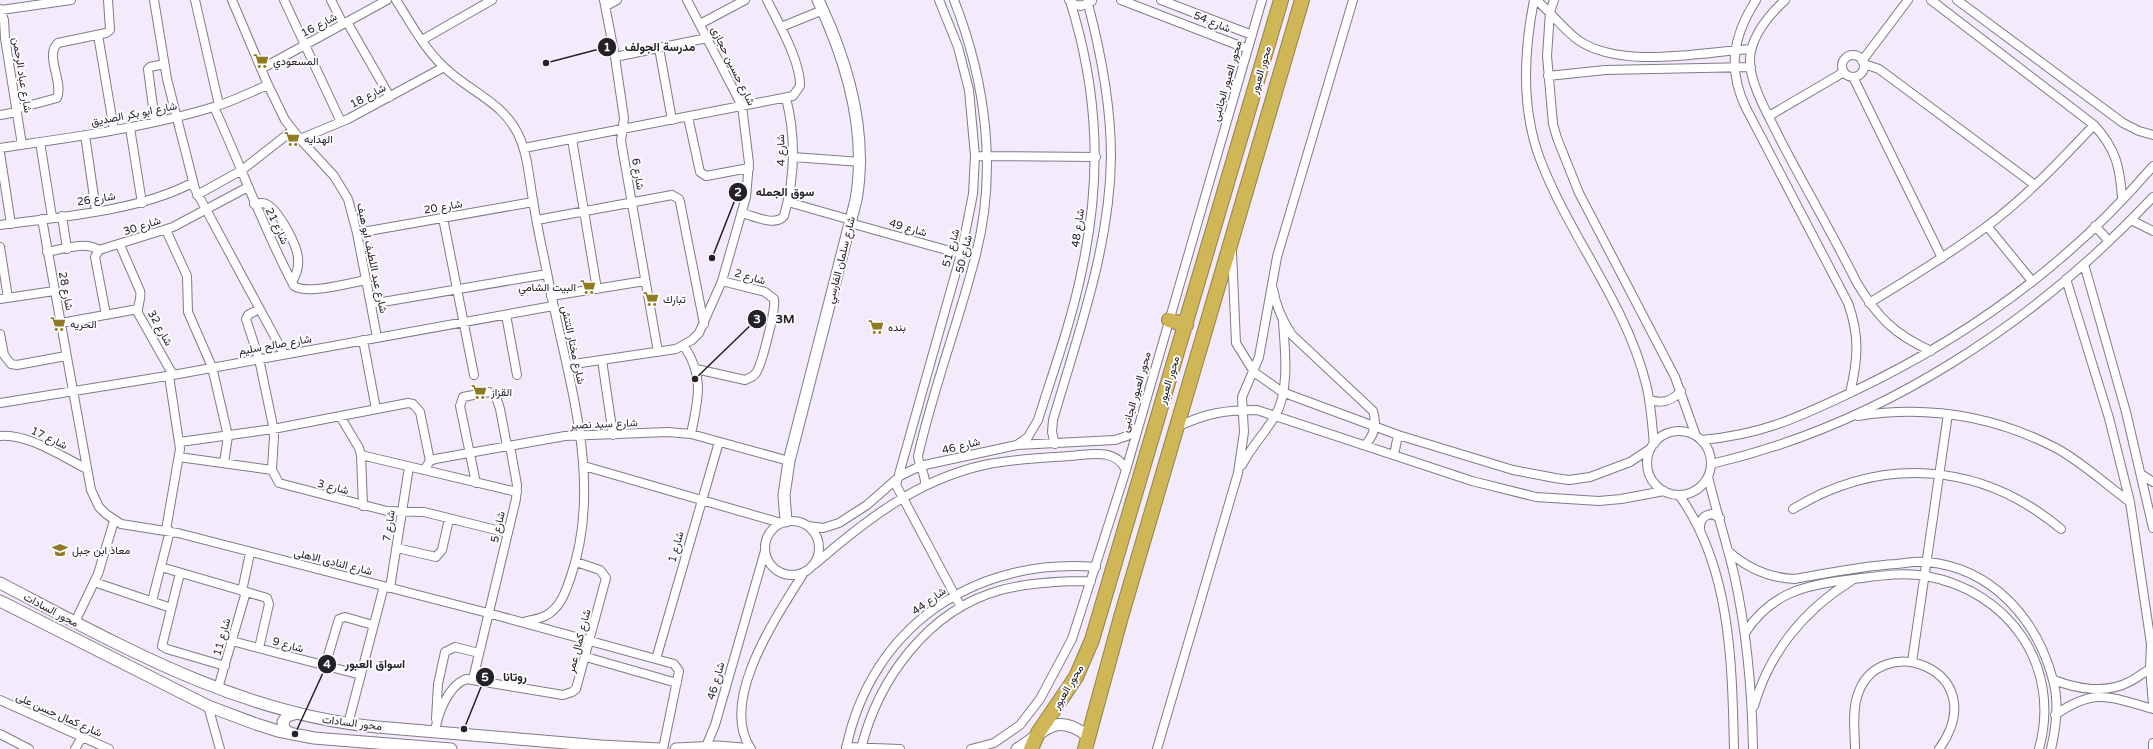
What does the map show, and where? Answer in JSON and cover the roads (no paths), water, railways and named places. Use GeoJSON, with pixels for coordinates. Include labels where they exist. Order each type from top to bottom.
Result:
{"type":"FeatureCollection","features":[{"type":"Feature","properties":{"kind":"highway","name":"محور العبور"},"geometry":{"type":"LineString","coordinates":[[1031,749],[1038,733],[1072,683],[1089,646],[1186,325],[1281,0]]}},
{"type":"Feature","properties":{"kind":"highway","name":"محور العبور"},"geometry":{"type":"LineString","coordinates":[[1086,743],[1122,612],[1302,0]]}},
{"type":"Feature","properties":{"kind":"highway"},"geometry":{"type":"LineString","coordinates":[[1169,320],[1186,325]]}},
{"type":"Feature","properties":{"kind":"street"},"geometry":{"type":"LineString","coordinates":[[0,9],[70,0]]}},
{"type":"Feature","properties":{"kind":"street"},"geometry":{"type":"LineString","coordinates":[[0,115],[57,98],[58,90],[53,53],[55,46],[58,43],[106,33],[111,26],[108,0]]}},
{"type":"Feature","properties":{"kind":"street"},"geometry":{"type":"LineString","coordinates":[[154,0],[164,64],[175,117],[192,183],[205,210],[284,354]]}},
{"type":"Feature","properties":{"kind":"street","name":"شارع 21"},"geometry":{"type":"LineString","coordinates":[[195,0],[216,106],[254,204],[292,282]]}},
{"type":"Feature","properties":{"kind":"street","name":"شارع عبد اللطيف ابو هيف"},"geometry":{"type":"LineString","coordinates":[[232,0],[268,85],[293,130],[342,187],[352,212],[357,233],[377,337]]}},
{"type":"Feature","properties":{"kind":"street"},"geometry":{"type":"LineString","coordinates":[[284,0],[341,122]]}},
{"type":"Feature","properties":{"kind":"street"},"geometry":{"type":"LineString","coordinates":[[331,0],[390,97]]}},
{"type":"Feature","properties":{"kind":"street","name":"شارع 16"},"geometry":{"type":"LineString","coordinates":[[261,69],[387,0]]}},
{"type":"Feature","properties":{"kind":"street","name":"شارع مختار التتش"},"geometry":{"type":"LineString","coordinates":[[396,0],[422,40],[444,67],[502,111],[512,123],[524,148],[551,296],[567,365],[584,466],[583,524],[576,562],[567,589],[554,610],[544,617],[522,622]]}},
{"type":"Feature","properties":{"kind":"street"},"geometry":{"type":"LineString","coordinates":[[422,40],[480,3],[492,0]]}},
{"type":"Feature","properties":{"kind":"street"},"geometry":{"type":"LineString","coordinates":[[605,3],[617,0]]}},
{"type":"Feature","properties":{"kind":"street","name":"شارع حسين حجازى"},"geometry":{"type":"LineString","coordinates":[[567,365],[658,352],[684,346],[696,337],[704,324],[722,280],[746,197],[749,168],[742,106],[687,0]]}},
{"type":"Feature","properties":{"kind":"street"},"geometry":{"type":"LineString","coordinates":[[700,24],[745,0]]}},
{"type":"Feature","properties":{"kind":"street"},"geometry":{"type":"LineString","coordinates":[[524,148],[786,98],[798,92],[800,81],[781,28],[767,0]]}},
{"type":"Feature","properties":{"kind":"street","name":"شارع 51"},"geometry":{"type":"LineString","coordinates":[[896,480],[961,254],[970,213],[975,156],[969,90],[958,47],[939,0]]}},
{"type":"Feature","properties":{"kind":"street","name":"شارع 50"},"geometry":{"type":"LineString","coordinates":[[925,485],[924,475],[920,466],[920,450],[976,257],[985,203],[988,156],[979,86],[969,44],[954,0]]}},
{"type":"Feature","properties":{"kind":"street","name":"شارع 54"},"geometry":{"type":"LineString","coordinates":[[1122,0],[1248,49]]}},
{"type":"Feature","properties":{"kind":"street","name":"شارع 54"},"geometry":{"type":"LineString","coordinates":[[1160,0],[1184,4],[1252,35]]}},
{"type":"Feature","properties":{"kind":"street","name":"محور العبور الجانبى"},"geometry":{"type":"LineString","coordinates":[[972,749],[994,743],[1008,735],[1031,713],[1064,656],[1096,566],[1126,470],[1262,0]]}},
{"type":"Feature","properties":{"kind":"street"},"geometry":{"type":"LineString","coordinates":[[1157,749],[1238,473],[1244,432],[1244,390],[1254,372],[1263,341],[1274,270],[1353,0]]}},
{"type":"Feature","properties":{"kind":"street"},"geometry":{"type":"LineString","coordinates":[[1664,491],[1656,484],[1649,474],[1648,461],[1652,446],[1650,400],[1646,382],[1627,331],[1560,203],[1540,158],[1533,134],[1527,90],[1527,52],[1535,0],[1550,12],[1577,39],[1592,48],[1610,53],[1679,57],[1751,49]]}},
{"type":"Feature","properties":{"kind":"street"},"geometry":{"type":"LineString","coordinates":[[1554,0],[1550,12],[1547,37],[1548,76],[1553,124],[1570,175],[1599,234],[1668,361],[1699,438],[1709,451],[1711,464],[1708,477],[1728,551],[1745,633],[1750,668],[1753,749]]}},
{"type":"Feature","properties":{"kind":"street"},"geometry":{"type":"LineString","coordinates":[[1756,0],[1739,32],[1735,50],[1734,68],[1736,82],[1743,102],[1829,265],[1852,315],[1857,338],[1857,356],[1850,393]]}},
{"type":"Feature","properties":{"kind":"street"},"geometry":{"type":"LineString","coordinates":[[1785,0],[1776,8],[1758,32],[1751,49],[1751,67],[1755,82],[1769,116],[1868,303],[1884,323],[1898,334],[1931,351]]}},
{"type":"Feature","properties":{"kind":"street"},"geometry":{"type":"LineString","coordinates":[[1852,77],[1862,74],[1863,62],[1908,0]]}},
{"type":"Feature","properties":{"kind":"street"},"geometry":{"type":"LineString","coordinates":[[1930,0],[2094,125],[2106,137],[2116,155],[2121,175],[2122,198]]}},
{"type":"Feature","properties":{"kind":"street"},"geometry":{"type":"LineString","coordinates":[[1957,0],[2123,123],[2139,131],[2153,135]]}},
{"type":"Feature","properties":{"kind":"street"},"geometry":{"type":"LineString","coordinates":[[1055,444],[1052,432],[1053,420],[1090,295],[1102,240],[1109,190],[1110,141],[1101,61],[1092,1],[1081,6],[1069,1]]}},
{"type":"Feature","properties":{"kind":"street","name":"شارع 48"},"geometry":{"type":"LineString","coordinates":[[1017,446],[1028,437],[1038,420],[1077,293],[1088,239],[1096,157],[1090,84],[1082,46],[1069,1]]}},
{"type":"Feature","properties":{"kind":"street","name":"شارع 6"},"geometry":{"type":"LineString","coordinates":[[605,3],[624,118],[621,141],[658,352]]}},
{"type":"Feature","properties":{"kind":"street"},"geometry":{"type":"LineString","coordinates":[[781,28],[820,5]]}},
{"type":"Feature","properties":{"kind":"street","name":"شارع سلمان الفارسي"},"geometry":{"type":"LineString","coordinates":[[783,522],[784,495],[789,461],[850,221],[859,181],[861,162],[852,99],[840,56],[820,5]]}},
{"type":"Feature","properties":{"kind":"street","name":"شارع عباد الرحمن"},"geometry":{"type":"LineString","coordinates":[[0,9],[2,36],[17,111],[22,145]]}},
{"type":"Feature","properties":{"kind":"street"},"geometry":{"type":"LineString","coordinates":[[98,35],[114,130]]}},
{"type":"Feature","properties":{"kind":"street"},"geometry":{"type":"LineString","coordinates":[[615,58],[707,38]]}},
{"type":"Feature","properties":{"kind":"street"},"geometry":{"type":"LineString","coordinates":[[659,48],[672,120]]}},
{"type":"Feature","properties":{"kind":"street"},"geometry":{"type":"LineString","coordinates":[[1844,72],[1844,61],[1849,56],[1857,56],[1863,62],[1879,69],[2035,185]]}},
{"type":"Feature","properties":{"kind":"street"},"geometry":{"type":"LineString","coordinates":[[155,122],[148,70],[150,67],[164,64]]}},
{"type":"Feature","properties":{"kind":"street","name":"شارع 18"},"geometry":{"type":"LineString","coordinates":[[300,139],[341,122],[444,67]]}},
{"type":"Feature","properties":{"kind":"street"},"geometry":{"type":"LineString","coordinates":[[1548,76],[1605,70],[1751,67]]}},
{"type":"Feature","properties":{"kind":"street"},"geometry":{"type":"LineString","coordinates":[[1844,72],[1852,77],[1942,258]]}},
{"type":"Feature","properties":{"kind":"street"},"geometry":{"type":"LineString","coordinates":[[1769,116],[1844,72]]}},
{"type":"Feature","properties":{"kind":"street","name":"شارع ابو بكر الصديق"},"geometry":{"type":"LineString","coordinates":[[0,148],[130,128],[216,106],[268,85]]}},
{"type":"Feature","properties":{"kind":"street","name":"شارع 4"},"geometry":{"type":"LineString","coordinates":[[742,213],[778,221],[784,216],[788,202],[793,157],[792,129],[786,98]]}},
{"type":"Feature","properties":{"kind":"street"},"geometry":{"type":"LineString","coordinates":[[688,117],[700,172],[702,175],[706,176],[749,168]]}},
{"type":"Feature","properties":{"kind":"street"},"geometry":{"type":"LineString","coordinates":[[1868,303],[1942,258],[1987,226],[2035,185],[2094,125]]}},
{"type":"Feature","properties":{"kind":"street"},"geometry":{"type":"LineString","coordinates":[[130,128],[142,203]]}},
{"type":"Feature","properties":{"kind":"street"},"geometry":{"type":"LineString","coordinates":[[197,195],[242,170],[293,130]]}},
{"type":"Feature","properties":{"kind":"street"},"geometry":{"type":"LineString","coordinates":[[85,135],[96,211]]}},
{"type":"Feature","properties":{"kind":"street"},"geometry":{"type":"LineString","coordinates":[[572,139],[597,289]]}},
{"type":"Feature","properties":{"kind":"street"},"geometry":{"type":"LineString","coordinates":[[40,142],[52,217]]}},
{"type":"Feature","properties":{"kind":"street"},"geometry":{"type":"LineString","coordinates":[[0,152],[11,224]]}},
{"type":"Feature","properties":{"kind":"street"},"geometry":{"type":"LineString","coordinates":[[975,156],[1096,157]]}},
{"type":"Feature","properties":{"kind":"street"},"geometry":{"type":"LineString","coordinates":[[793,157],[861,162]]}},
{"type":"Feature","properties":{"kind":"street"},"geometry":{"type":"LineString","coordinates":[[1232,238],[1234,327],[1236,343],[1254,372],[1282,392],[1398,435],[1513,470],[1569,480],[1590,478],[1630,462],[1670,433],[1684,432],[1699,438],[1732,438],[1757,432],[1809,413],[1931,351],[1970,327],[2032,281],[2095,226],[2153,166]]}},
{"type":"Feature","properties":{"kind":"street","name":"شارع 26"},"geometry":{"type":"LineString","coordinates":[[0,225],[142,203],[168,195],[192,183]]}},
{"type":"Feature","properties":{"kind":"street","name":"شارع 30"},"geometry":{"type":"LineString","coordinates":[[99,250],[120,245],[166,230],[248,187]]}},
{"type":"Feature","properties":{"kind":"street"},"geometry":{"type":"LineString","coordinates":[[537,220],[672,195],[679,199],[704,324]]}},
{"type":"Feature","properties":{"kind":"street"},"geometry":{"type":"LineString","coordinates":[[1711,464],[1769,449],[1798,439],[1850,417],[1895,395],[1972,350],[2084,264],[2153,197]]}},
{"type":"Feature","properties":{"kind":"street","name":"شارع 20"},"geometry":{"type":"LineString","coordinates":[[357,233],[533,202]]}},
{"type":"Feature","properties":{"kind":"street"},"geometry":{"type":"LineString","coordinates":[[788,202],[850,221]]}},
{"type":"Feature","properties":{"kind":"street"},"geometry":{"type":"LineString","coordinates":[[254,204],[264,203],[272,208],[279,216],[297,250],[298,266],[292,282],[299,289],[310,290],[366,280]]}},
{"type":"Feature","properties":{"kind":"street"},"geometry":{"type":"LineString","coordinates":[[62,216],[67,249]]}},
{"type":"Feature","properties":{"kind":"street"},"geometry":{"type":"LineString","coordinates":[[443,218],[474,375]]}},
{"type":"Feature","properties":{"kind":"street","name":"شارع 28"},"geometry":{"type":"LineString","coordinates":[[42,219],[72,391]]}},
{"type":"Feature","properties":{"kind":"street"},"geometry":{"type":"LineString","coordinates":[[2131,220],[2153,231]]}},
{"type":"Feature","properties":{"kind":"street","name":"شارع 49"},"geometry":{"type":"LineString","coordinates":[[850,221],[961,254]]}},
{"type":"Feature","properties":{"kind":"street"},"geometry":{"type":"LineString","coordinates":[[1987,226],[2032,281]]}},
{"type":"Feature","properties":{"kind":"street"},"geometry":{"type":"LineString","coordinates":[[2095,226],[2109,241]]}},
{"type":"Feature","properties":{"kind":"street"},"geometry":{"type":"LineString","coordinates":[[166,230],[188,276],[188,312],[212,368],[228,436],[224,463]]}},
{"type":"Feature","properties":{"kind":"street"},"geometry":{"type":"LineString","coordinates":[[1088,239],[1102,240]]}},
{"type":"Feature","properties":{"kind":"street","name":"شارع 32"},"geometry":{"type":"LineString","coordinates":[[120,245],[140,291],[141,299],[138,313],[171,376],[180,442],[168,531],[152,602]]}},
{"type":"Feature","properties":{"kind":"street"},"geometry":{"type":"LineString","coordinates":[[48,252],[89,246],[99,250],[95,257],[106,315]]}},
{"type":"Feature","properties":{"kind":"street"},"geometry":{"type":"LineString","coordinates":[[0,248],[4,298],[54,291]]}},
{"type":"Feature","properties":{"kind":"street"},"geometry":{"type":"LineString","coordinates":[[2084,264],[2126,412],[2153,528]]}},
{"type":"Feature","properties":{"kind":"street"},"geometry":{"type":"LineString","coordinates":[[1274,270],[1273,288],[1276,306],[1283,322],[1292,335],[1370,407],[1375,416],[1375,427],[1370,439],[1365,445]]}},
{"type":"Feature","properties":{"kind":"street"},"geometry":{"type":"LineString","coordinates":[[371,304],[547,274]]}},
{"type":"Feature","properties":{"kind":"street"},"geometry":{"type":"LineString","coordinates":[[2066,279],[2109,418],[2130,502],[2152,644],[2153,704]]}},
{"type":"Feature","properties":{"kind":"street","name":"شارع 2"},"geometry":{"type":"LineString","coordinates":[[696,368],[746,380],[756,374],[760,361],[774,311],[774,299],[765,292],[722,280]]}},
{"type":"Feature","properties":{"kind":"street"},"geometry":{"type":"LineString","coordinates":[[551,296],[645,281]]}},
{"type":"Feature","properties":{"kind":"street","name":"شارع صالح سليم"},"geometry":{"type":"LineString","coordinates":[[0,403],[171,376],[284,354],[553,306]]}},
{"type":"Feature","properties":{"kind":"street"},"geometry":{"type":"LineString","coordinates":[[61,323],[138,309]]}},
{"type":"Feature","properties":{"kind":"street"},"geometry":{"type":"LineString","coordinates":[[179,457],[272,470],[273,429],[259,359],[246,319],[248,315],[259,309]]}},
{"type":"Feature","properties":{"kind":"street"},"geometry":{"type":"LineString","coordinates":[[506,315],[517,375]]}},
{"type":"Feature","properties":{"kind":"street"},"geometry":{"type":"LineString","coordinates":[[1238,473],[1249,452],[1276,415],[1286,368],[1283,322]]}},
{"type":"Feature","properties":{"kind":"street"},"geometry":{"type":"LineString","coordinates":[[0,334],[4,355],[12,364],[66,356]]}},
{"type":"Feature","properties":{"kind":"street"},"geometry":{"type":"LineString","coordinates":[[364,340],[376,409]]}},
{"type":"Feature","properties":{"kind":"street"},"geometry":{"type":"LineString","coordinates":[[684,346],[696,368],[698,396],[691,434]]}},
{"type":"Feature","properties":{"kind":"street"},"geometry":{"type":"LineString","coordinates":[[602,360],[613,435]]}},
{"type":"Feature","properties":{"kind":"street","name":"شارع النادى الاهلى"},"geometry":{"type":"LineString","coordinates":[[72,391],[94,498],[102,510],[121,524],[168,531],[488,613],[674,664],[679,668],[677,683]]}},
{"type":"Feature","properties":{"kind":"street"},"geometry":{"type":"LineString","coordinates":[[1650,400],[1657,402],[1671,400],[1681,391]]}},
{"type":"Feature","properties":{"kind":"street","name":"شارع 5"},"geometry":{"type":"LineString","coordinates":[[470,453],[460,402],[463,397],[492,392],[497,396],[517,492],[473,679]]}},
{"type":"Feature","properties":{"kind":"street"},"geometry":{"type":"LineString","coordinates":[[180,442],[273,429],[408,404],[417,408],[420,412],[430,461],[424,470]]}},
{"type":"Feature","properties":{"kind":"street"},"geometry":{"type":"LineString","coordinates":[[1177,427],[1199,416],[1221,411],[1257,410],[1276,415],[1472,481],[1536,497],[1600,500],[1628,498],[1664,491],[1679,495],[1696,490],[1708,477]]}},
{"type":"Feature","properties":{"kind":"street"},"geometry":{"type":"LineString","coordinates":[[1850,417],[1886,411],[1929,411],[1974,417],[2016,430],[2057,449],[2130,502]]}},
{"type":"Feature","properties":{"kind":"street"},"geometry":{"type":"LineString","coordinates":[[1912,662],[1926,562],[1941,474],[1948,414]]}},
{"type":"Feature","properties":{"kind":"street"},"geometry":{"type":"LineString","coordinates":[[340,416],[359,448],[361,456],[363,506]]}},
{"type":"Feature","properties":{"kind":"street","name":"شارع 46"},"geometry":{"type":"LineString","coordinates":[[808,526],[823,528],[839,523],[867,505],[905,472],[920,466],[1017,446],[1115,440],[1127,436],[1137,428]]}},
{"type":"Feature","properties":{"kind":"street","name":"شارع سيد نصير"},"geometry":{"type":"LineString","coordinates":[[430,461],[508,446],[579,435],[668,432],[691,434],[789,461]]}},
{"type":"Feature","properties":{"kind":"street"},"geometry":{"type":"LineString","coordinates":[[1394,455],[1398,435]]}},
{"type":"Feature","properties":{"kind":"street","name":"شارع 17"},"geometry":{"type":"LineString","coordinates":[[0,436],[16,436],[27,440],[87,469]]}},
{"type":"Feature","properties":{"kind":"street","name":"شارع 1"},"geometry":{"type":"LineString","coordinates":[[656,659],[701,499],[719,442]]}},
{"type":"Feature","properties":{"kind":"street"},"geometry":{"type":"LineString","coordinates":[[470,453],[476,483]]}},
{"type":"Feature","properties":{"kind":"street"},"geometry":{"type":"LineString","coordinates":[[751,749],[743,735],[741,726],[741,704],[743,694],[765,638],[802,574],[859,527],[902,497],[925,485],[984,465],[1025,459],[1108,454],[1119,460],[1126,470]]}},
{"type":"Feature","properties":{"kind":"street"},"geometry":{"type":"LineString","coordinates":[[361,456],[517,492]]}},
{"type":"Feature","properties":{"kind":"street"},"geometry":{"type":"LineString","coordinates":[[584,466],[783,522],[794,521],[808,526],[813,530],[819,543],[820,550],[815,564]]}},
{"type":"Feature","properties":{"kind":"street","name":"شارع 7"},"geometry":{"type":"LineString","coordinates":[[348,724],[373,625],[387,587],[397,548],[409,467]]}},
{"type":"Feature","properties":{"kind":"street","name":"شارع 3"},"geometry":{"type":"LineString","coordinates":[[272,470],[279,483],[363,506],[403,513],[424,512],[508,533]]}},
{"type":"Feature","properties":{"kind":"street"},"geometry":{"type":"LineString","coordinates":[[1793,509],[1823,492],[1867,478],[1906,473],[1941,474],[1974,481],[2005,492],[2034,508],[2061,529]]}},
{"type":"Feature","properties":{"kind":"street"},"geometry":{"type":"LineString","coordinates":[[2141,474],[2153,482]]}},
{"type":"Feature","properties":{"kind":"street"},"geometry":{"type":"LineString","coordinates":[[896,480],[897,489],[961,607]]}},
{"type":"Feature","properties":{"kind":"street"},"geometry":{"type":"LineString","coordinates":[[1679,495],[1700,528],[1714,565],[1723,607],[1732,688],[1734,749]]}},
{"type":"Feature","properties":{"kind":"street"},"geometry":{"type":"LineString","coordinates":[[1700,528],[1701,519],[1704,516],[1712,514],[1720,518]]}},
{"type":"Feature","properties":{"kind":"street"},"geometry":{"type":"LineString","coordinates":[[397,548],[436,557],[442,550],[449,519]]}},
{"type":"Feature","properties":{"kind":"street"},"geometry":{"type":"LineString","coordinates":[[75,622],[94,582],[114,520]]}},
{"type":"Feature","properties":{"kind":"street"},"geometry":{"type":"LineString","coordinates":[[783,522],[768,535],[765,551],[769,563],[778,572],[790,576],[802,574]]}},
{"type":"Feature","properties":{"kind":"street","name":"شارع 46"},"geometry":{"type":"LineString","coordinates":[[706,748],[715,725],[765,551]]}},
{"type":"Feature","properties":{"kind":"street"},"geometry":{"type":"LineString","coordinates":[[1728,551],[1754,570],[1784,578],[1795,579],[1868,566],[1926,562],[1950,567],[1982,579],[1997,588],[2009,600],[2037,638],[2054,680],[2055,715],[2051,749]]}},
{"type":"Feature","properties":{"kind":"street","name":"شارع 11"},"geometry":{"type":"LineString","coordinates":[[218,688],[232,641],[244,592],[250,553]]}},
{"type":"Feature","properties":{"kind":"street","name":"شارع كمال عمر"},"geometry":{"type":"LineString","coordinates":[[435,727],[442,708],[455,685],[466,679],[568,694],[572,692],[578,684],[586,658],[606,578],[600,570],[576,562]]}},
{"type":"Feature","properties":{"kind":"street","name":"شارع 44"},"geometry":{"type":"LineString","coordinates":[[846,748],[853,721],[862,696],[875,672],[891,650],[909,630],[936,608],[985,580],[1028,568],[1073,565],[1096,566]]}},
{"type":"Feature","properties":{"kind":"street"},"geometry":{"type":"LineString","coordinates":[[161,567],[267,598],[269,602],[259,648]]}},
{"type":"Feature","properties":{"kind":"street"},"geometry":{"type":"LineString","coordinates":[[180,573],[162,642],[164,648],[225,666]]}},
{"type":"Feature","properties":{"kind":"street"},"geometry":{"type":"LineString","coordinates":[[1745,633],[1763,610],[1789,593],[1820,584],[1885,575],[1925,576],[1947,581],[1979,595],[2009,619],[2024,639],[2037,668],[2044,698],[2044,726],[2039,749]]}},
{"type":"Feature","properties":{"kind":"street"},"geometry":{"type":"LineString","coordinates":[[1752,713],[1762,683],[1776,655],[1789,635],[1815,606],[1854,579]]}},
{"type":"Feature","properties":{"kind":"street","name":"شارع 44"},"geometry":{"type":"LineString","coordinates":[[861,749],[875,706],[894,672],[933,628],[961,607],[1000,590],[1020,586],[1061,581],[1091,581]]}},
{"type":"Feature","properties":{"kind":"street"},"geometry":{"type":"LineString","coordinates":[[94,582],[171,608]]}},
{"type":"Feature","properties":{"kind":"street","name":"محور السادات"},"geometry":{"type":"LineString","coordinates":[[0,583],[145,658],[248,700],[294,714],[348,724],[435,727],[601,746],[660,749]]}},
{"type":"Feature","properties":{"kind":"street","name":"محور السادات"},"geometry":{"type":"LineString","coordinates":[[0,601],[208,706],[242,719],[290,733],[314,738],[451,749]]}},
{"type":"Feature","properties":{"kind":"street"},"geometry":{"type":"LineString","coordinates":[[325,666],[338,620],[345,617],[373,625]]}},
{"type":"Feature","properties":{"kind":"street","name":"شارع 9"},"geometry":{"type":"LineString","coordinates":[[232,641],[361,675]]}},
{"type":"Feature","properties":{"kind":"street"},"geometry":{"type":"LineString","coordinates":[[435,727],[436,695],[445,652],[455,647],[479,653]]}},
{"type":"Feature","properties":{"kind":"street"},"geometry":{"type":"LineString","coordinates":[[586,658],[677,683],[663,749]]}},
{"type":"Feature","properties":{"kind":"street"},"geometry":{"type":"LineString","coordinates":[[1855,749],[1855,707],[1861,687],[1866,679],[1882,666],[1902,661],[1912,662],[1928,667],[1942,677],[1953,699],[1953,724],[1938,749]]}},
{"type":"Feature","properties":{"kind":"street"},"geometry":{"type":"LineString","coordinates":[[2054,680],[2082,688],[2102,688],[2129,682],[2152,668]]}},
{"type":"Feature","properties":{"kind":"street"},"geometry":{"type":"LineString","coordinates":[[2055,715],[2078,701],[2100,697],[2122,699],[2153,709]]}},
{"type":"Feature","properties":{"kind":"street","name":"شارع كمال حسن على"},"geometry":{"type":"LineString","coordinates":[[0,700],[109,749]]}},
{"type":"Feature","properties":{"kind":"street"},"geometry":{"type":"LineString","coordinates":[[242,719],[249,717],[253,712],[253,705],[248,700]]}},
{"type":"Feature","properties":{"kind":"street"},"geometry":{"type":"LineString","coordinates":[[208,706],[220,749]]}},
{"type":"Feature","properties":{"kind":"street"},"geometry":{"type":"LineString","coordinates":[[290,733],[284,729],[283,722],[287,716],[294,714]]}},
{"type":"Feature","properties":{"kind":"street"},"geometry":{"type":"LineString","coordinates":[[1017,749],[1048,727],[1065,726],[1079,730],[1086,743]]}},
{"type":"Feature","properties":{"kind":"street"},"geometry":{"type":"LineString","coordinates":[[1,737],[30,749]]}},
{"type":"Feature","properties":{"kind":"street"},"geometry":{"type":"LineString","coordinates":[[75,749],[82,737]]}},
{"type":"Feature","properties":{"kind":"street"},"geometry":{"type":"LineString","coordinates":[[2153,743],[2153,749]]}},
{"type":"Feature","properties":{"kind":"street"},"geometry":{"type":"LineString","coordinates":[[846,748],[900,749]]}},
{"type":"Feature","properties":{"kind":"street"},"geometry":{"type":"LineString","coordinates":[[676,749],[742,749]]}},
{"type":"Feature","properties":{"kind":"place","name":"المسعودي"},"geometry":{"type":"Point","coordinates":[261,61]}},
{"type":"Feature","properties":{"kind":"place","name":"مدرسة الجولف"},"geometry":{"type":"Point","coordinates":[546,63]}},
{"type":"Feature","properties":{"kind":"place","name":"الهدايه"},"geometry":{"type":"Point","coordinates":[292,139]}},
{"type":"Feature","properties":{"kind":"place","name":"سوق الجمله"},"geometry":{"type":"Point","coordinates":[712,258]}},
{"type":"Feature","properties":{"kind":"place","name":"البيت الشامي"},"geometry":{"type":"Point","coordinates":[588,287]}},
{"type":"Feature","properties":{"kind":"place","name":"تبارك"},"geometry":{"type":"Point","coordinates":[651,299]}},
{"type":"Feature","properties":{"kind":"place","name":"الحريه"},"geometry":{"type":"Point","coordinates":[58,324]}},
{"type":"Feature","properties":{"kind":"place","name":"بنده"},"geometry":{"type":"Point","coordinates":[876,327]}},
{"type":"Feature","properties":{"kind":"place","name":"3M"},"geometry":{"type":"Point","coordinates":[695,379]}},
{"type":"Feature","properties":{"kind":"place","name":"القزاز"},"geometry":{"type":"Point","coordinates":[479,392]}},
{"type":"Feature","properties":{"kind":"place","name":"معاذ ابن جبل"},"geometry":{"type":"Point","coordinates":[60,550]}},
{"type":"Feature","properties":{"kind":"place","name":"روتانا"},"geometry":{"type":"Point","coordinates":[464,729]}},
{"type":"Feature","properties":{"kind":"place","name":"اسواق العبور"},"geometry":{"type":"Point","coordinates":[295,734]}}]}
